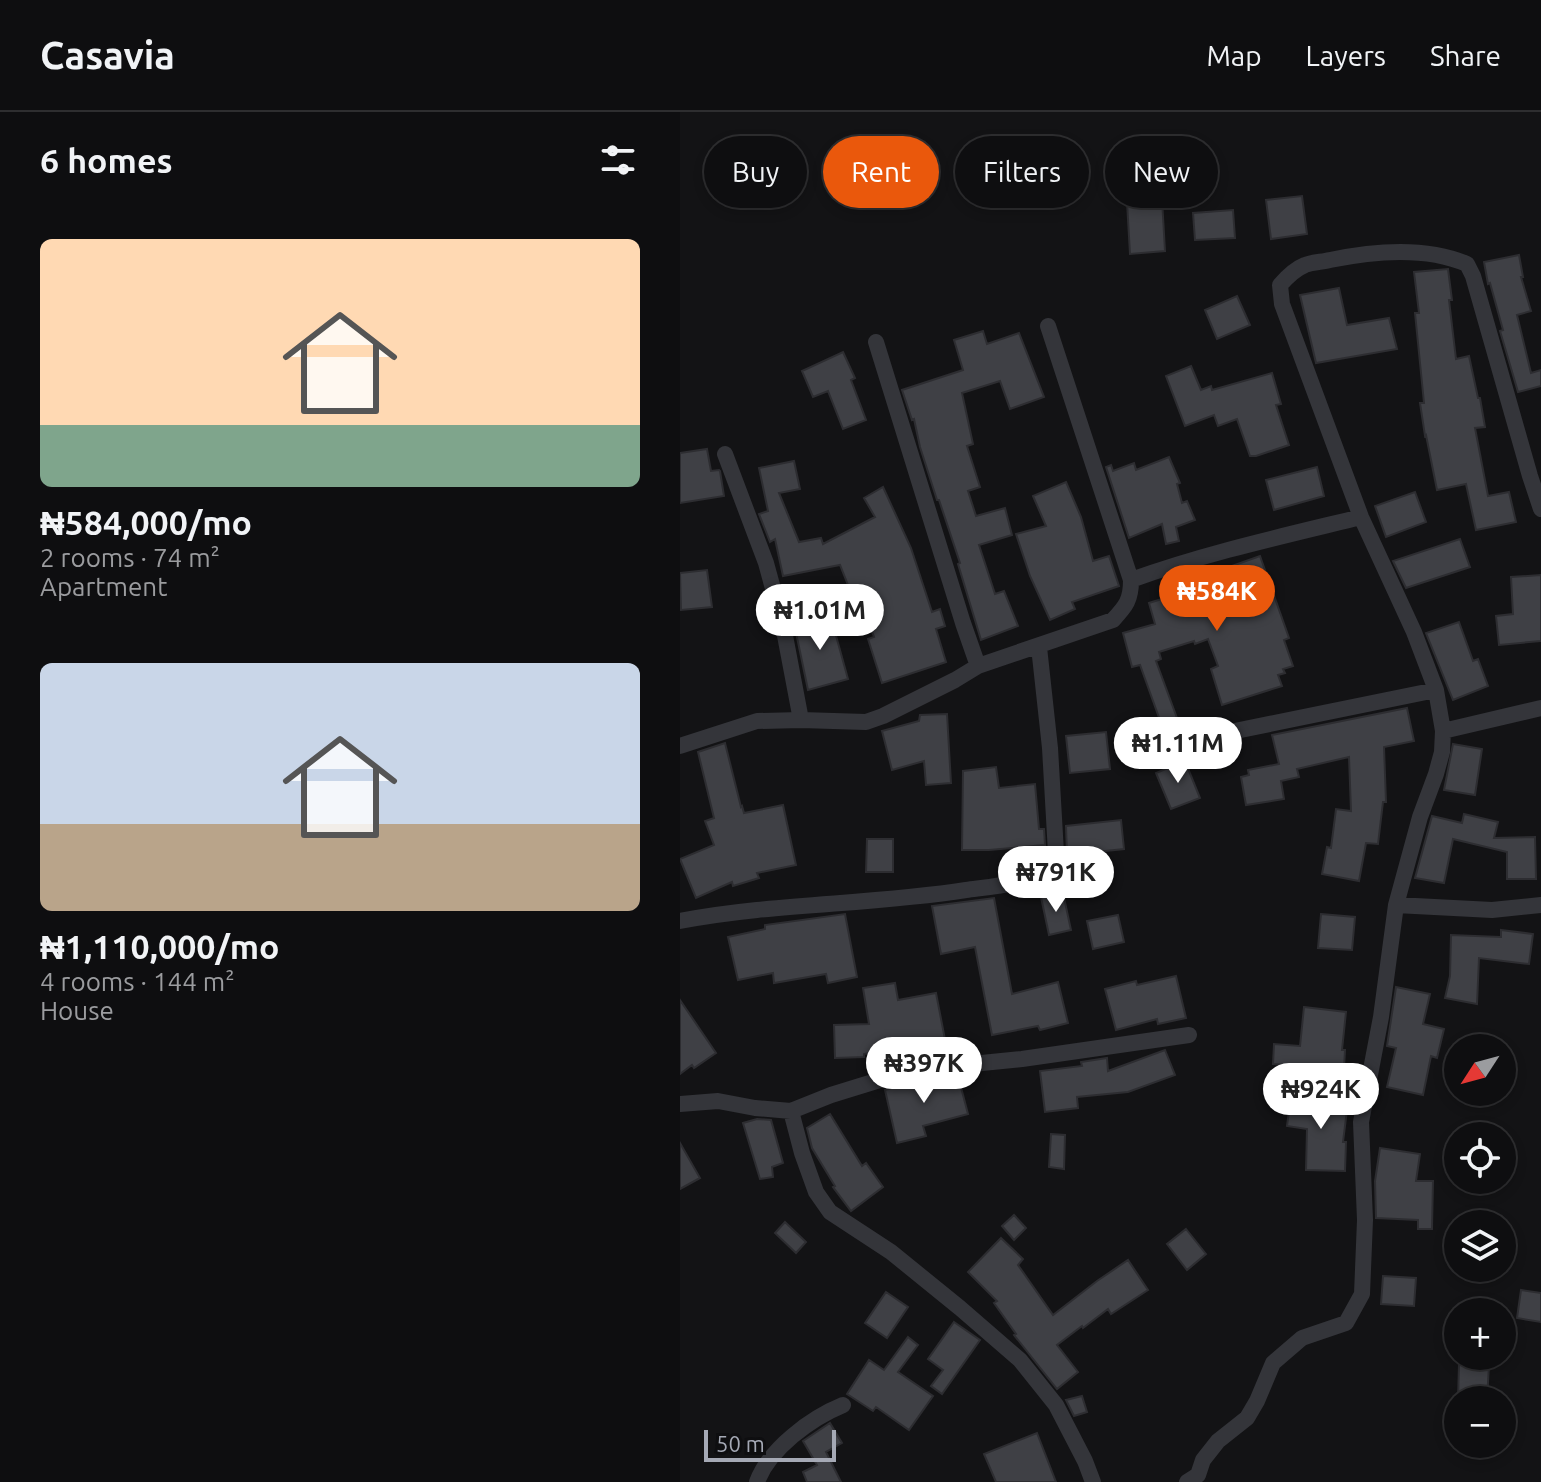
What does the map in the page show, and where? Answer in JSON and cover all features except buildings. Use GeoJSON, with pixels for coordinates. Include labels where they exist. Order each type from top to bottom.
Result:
{"type":"FeatureCollection","features":[{"type":"Feature","properties":{"kind":"street"},"geometry":{"type":"LineString","coordinates":[[1187,1482],[1198,1475],[1203,1460],[1218,1441],[1247,1418],[1273,1363],[1302,1338],[1346,1323],[1362,1294],[1365,1220],[1361,1122],[1381,1017],[1396,905],[1442,752],[1443,731],[1436,690],[1414,632],[1361,517],[1282,304],[1280,285],[1287,276],[1304,265],[1393,251],[1453,258],[1467,264],[1535,477],[1541,509]]}},
{"type":"Feature","properties":{"kind":"street"},"geometry":{"type":"LineString","coordinates":[[680,746],[757,721],[866,722],[978,666],[1113,620],[1125,607],[1131,593],[1131,580],[1048,326]]}},
{"type":"Feature","properties":{"kind":"street"},"geometry":{"type":"LineString","coordinates":[[876,342],[978,666]]}},
{"type":"Feature","properties":{"kind":"street"},"geometry":{"type":"LineString","coordinates":[[725,454],[766,563],[783,625],[801,720]]}},
{"type":"Feature","properties":{"kind":"street"},"geometry":{"type":"LineString","coordinates":[[1131,580],[1220,551],[1361,517]]}},
{"type":"Feature","properties":{"kind":"street"},"geometry":{"type":"LineString","coordinates":[[680,921],[768,909],[926,896],[1040,877],[1054,867],[1056,853],[1050,748],[1039,647]]}},
{"type":"Feature","properties":{"kind":"street"},"geometry":{"type":"LineString","coordinates":[[1142,750],[1436,690]]}},
{"type":"Feature","properties":{"kind":"street"},"geometry":{"type":"LineString","coordinates":[[1443,731],[1541,708]]}},
{"type":"Feature","properties":{"kind":"street"},"geometry":{"type":"LineString","coordinates":[[1396,905],[1492,910],[1541,905]]}},
{"type":"Feature","properties":{"kind":"street"},"geometry":{"type":"LineString","coordinates":[[680,1104],[718,1101],[791,1111],[912,1070],[1022,1059],[1189,1035]]}},
{"type":"Feature","properties":{"kind":"street"},"geometry":{"type":"LineString","coordinates":[[791,1111],[816,1192],[830,1212],[891,1252],[1020,1360],[1056,1405],[1095,1481]]}},
{"type":"Feature","properties":{"kind":"street"},"geometry":{"type":"LineString","coordinates":[[757,1482],[772,1457],[806,1425],[824,1412],[843,1405]]}}]}
